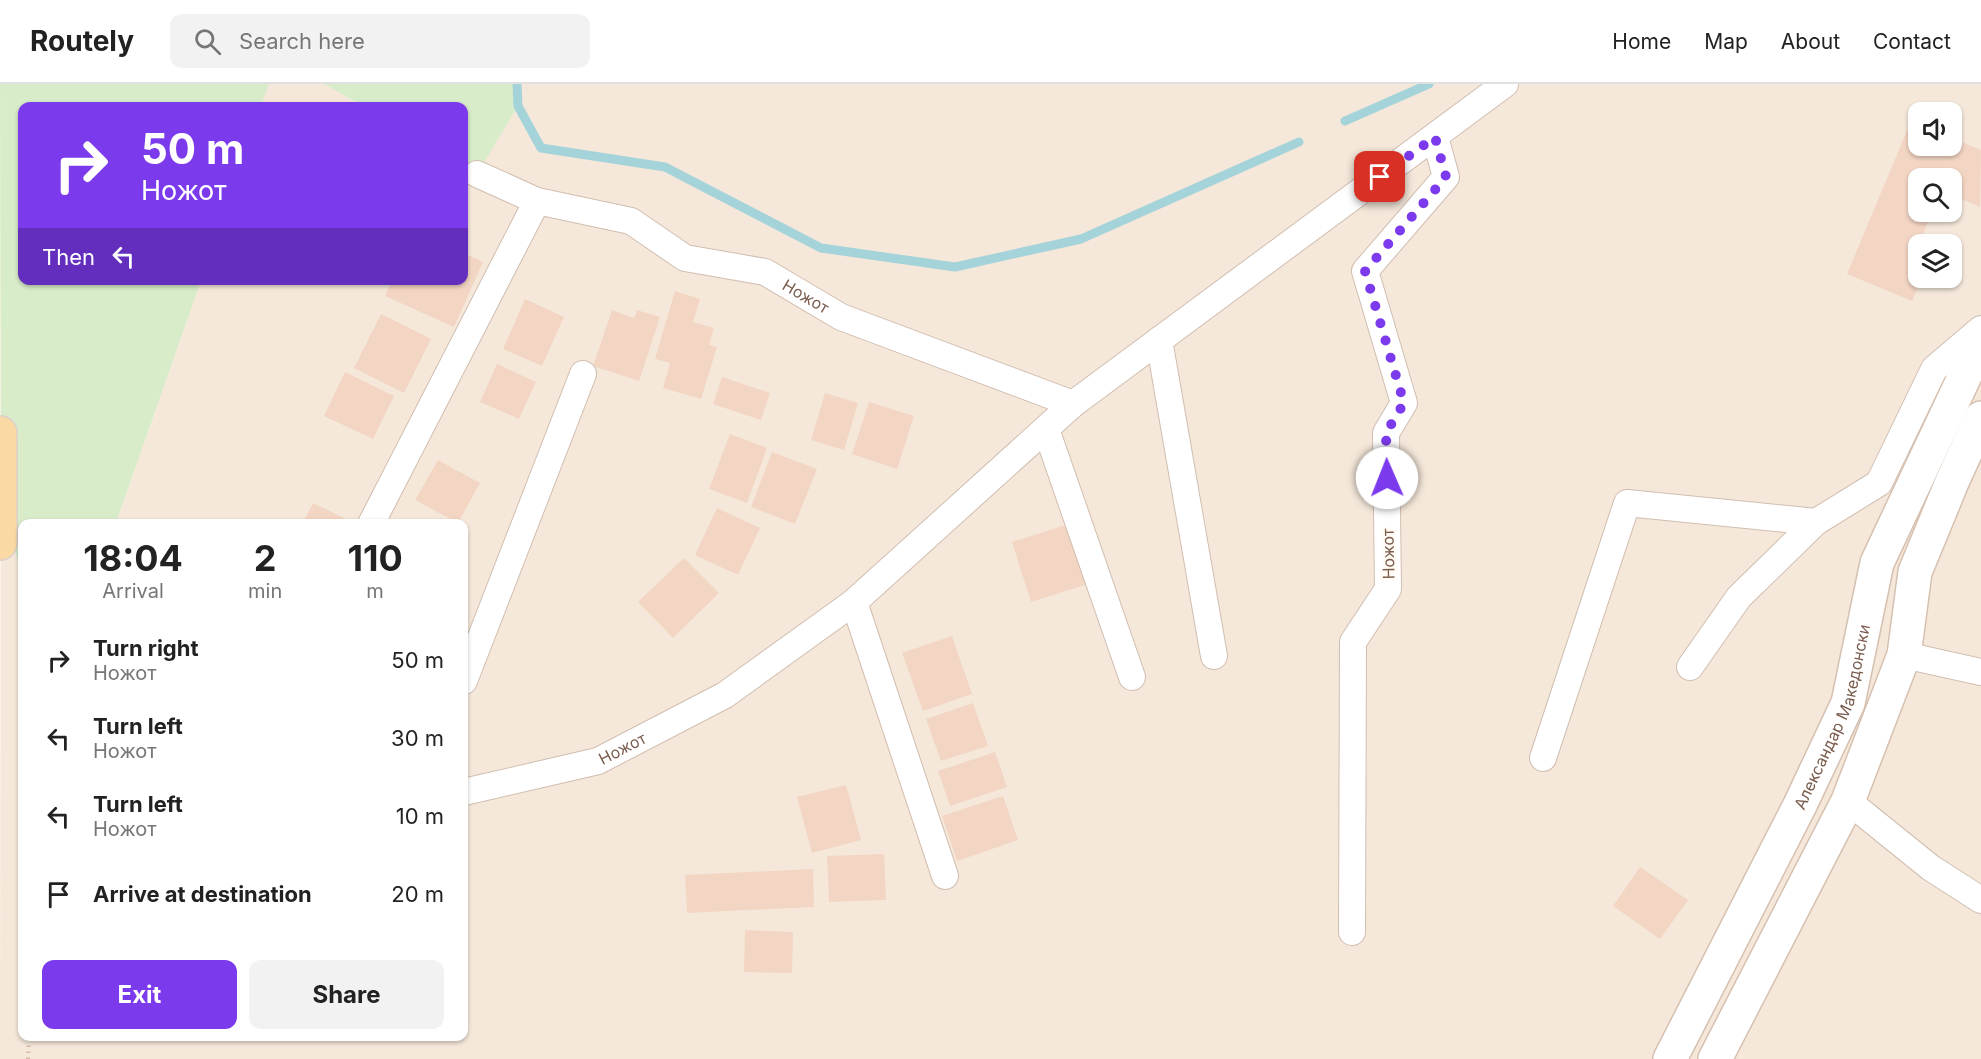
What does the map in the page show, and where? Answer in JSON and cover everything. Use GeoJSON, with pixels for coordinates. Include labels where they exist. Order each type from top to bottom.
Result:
{"type":"FeatureCollection","features":[{"type":"Feature","properties":{"kind":"main road"},"geometry":{"type":"LineString","coordinates":[[0,433],[0,543]]}},
{"type":"Feature","properties":{"kind":"street","name":"Ножот"},"geometry":{"type":"LineString","coordinates":[[468,791],[598,760],[725,694],[854,602],[1073,404],[1505,84]]}},
{"type":"Feature","properties":{"kind":"street","name":"Ножот"},"geometry":{"type":"LineString","coordinates":[[1353,932],[1353,642],[1388,589],[1386,433],[1404,403],[1365,271],[1446,177],[1435,137]]}},
{"type":"Feature","properties":{"kind":"street","name":"Ножот"},"geometry":{"type":"LineString","coordinates":[[477,174],[537,201],[631,221],[685,258],[765,272],[841,317],[1073,404]]}},
{"type":"Feature","properties":{"kind":"street"},"geometry":{"type":"LineString","coordinates":[[374,519],[537,201]]}},
{"type":"Feature","properties":{"kind":"street"},"geometry":{"type":"LineString","coordinates":[[1690,668],[1739,597],[1816,522],[1879,483],[1934,369],[1981,329]]}},
{"type":"Feature","properties":{"kind":"street"},"geometry":{"type":"LineString","coordinates":[[1159,340],[1214,656]]}},
{"type":"Feature","properties":{"kind":"street","name":"Александар Македонски"},"geometry":{"type":"LineString","coordinates":[[1670,1059],[1800,805],[1848,703],[1877,562],[1977,363]]}},
{"type":"Feature","properties":{"kind":"street"},"geometry":{"type":"LineString","coordinates":[[468,671],[583,374]]}},
{"type":"Feature","properties":{"kind":"street"},"geometry":{"type":"LineString","coordinates":[[1714,1059],[1848,801],[1904,655],[1915,572],[1981,418]]}},
{"type":"Feature","properties":{"kind":"street"},"geometry":{"type":"LineString","coordinates":[[1046,429],[1132,677]]}},
{"type":"Feature","properties":{"kind":"street"},"geometry":{"type":"LineString","coordinates":[[1543,758],[1627,503],[1816,522]]}},
{"type":"Feature","properties":{"kind":"street"},"geometry":{"type":"LineString","coordinates":[[854,602],[945,876]]}},
{"type":"Feature","properties":{"kind":"street"},"geometry":{"type":"LineString","coordinates":[[1904,655],[1981,672]]}},
{"type":"Feature","properties":{"kind":"street"},"geometry":{"type":"LineString","coordinates":[[1848,801],[1930,867],[1981,900]]}},
{"type":"Feature","properties":{"kind":"path"},"geometry":{"type":"LineString","coordinates":[[28,1059],[29,1041]]}},
{"type":"Feature","properties":{"kind":"shaded area"},"geometry":{"type":"Polygon","coordinates":[[[269,84],[324,84],[356,102],[262,102],[269,84]]]}},
{"type":"Feature","properties":{"kind":"shaded area"},"geometry":{"type":"Polygon","coordinates":[[[517,84],[1981,84],[1981,1059],[0,1059],[1,496],[18,562],[18,1041],[468,1041],[468,519],[117,519],[200,285],[468,285],[468,167],[477,173],[518,106],[517,84]]]}},
{"type":"Feature","properties":{"kind":"green space"},"geometry":{"type":"Polygon","coordinates":[[[0,84],[269,84],[262,102],[18,102],[18,285],[200,285],[117,519],[18,519],[18,562],[1,496],[0,84]]]}},
{"type":"Feature","properties":{"kind":"green space"},"geometry":{"type":"Polygon","coordinates":[[[324,84],[517,84],[518,106],[477,174],[468,168],[468,102],[356,102],[324,84]]]}},
{"type":"Feature","properties":{"kind":"building"},"geometry":{"type":"Polygon","coordinates":[[[1908,128],[1908,156],[1962,156],[1962,142],[1981,150],[1980,207],[1962,199],[1962,168],[1908,168],[1908,222],[1928,222],[1923,234],[1908,234],[1908,288],[1918,288],[1912,301],[1847,274],[1908,128]]]}},
{"type":"Feature","properties":{"kind":"building"},"geometry":{"type":"Polygon","coordinates":[[[468,255],[483,262],[454,327],[385,296],[390,285],[468,285],[468,255]]]}},
{"type":"Feature","properties":{"kind":"building"},"geometry":{"type":"Polygon","coordinates":[[[675,291],[700,299],[693,322],[714,328],[709,345],[717,347],[701,399],[663,388],[670,363],[655,359],[675,291]]]}},
{"type":"Feature","properties":{"kind":"building"},"geometry":{"type":"Polygon","coordinates":[[[525,299],[564,317],[542,366],[503,349],[525,299]]]}},
{"type":"Feature","properties":{"kind":"building"},"geometry":{"type":"Polygon","coordinates":[[[612,310],[634,318],[637,310],[660,317],[639,381],[593,366],[612,310]]]}},
{"type":"Feature","properties":{"kind":"building"},"geometry":{"type":"Polygon","coordinates":[[[381,314],[431,339],[404,393],[354,368],[381,314]]]}},
{"type":"Feature","properties":{"kind":"building"},"geometry":{"type":"Polygon","coordinates":[[[497,364],[536,382],[519,419],[480,402],[497,364]]]}},
{"type":"Feature","properties":{"kind":"building"},"geometry":{"type":"Polygon","coordinates":[[[345,372],[394,396],[373,439],[324,416],[345,372]]]}},
{"type":"Feature","properties":{"kind":"building"},"geometry":{"type":"Polygon","coordinates":[[[722,377],[770,393],[761,420],[713,404],[722,377]]]}},
{"type":"Feature","properties":{"kind":"building"},"geometry":{"type":"Polygon","coordinates":[[[825,393],[858,403],[844,450],[811,440],[825,393]]]}},
{"type":"Feature","properties":{"kind":"building"},"geometry":{"type":"Polygon","coordinates":[[[869,402],[914,416],[897,469],[852,454],[869,402]]]}},
{"type":"Feature","properties":{"kind":"building"},"geometry":{"type":"Polygon","coordinates":[[[730,434],[767,448],[747,503],[709,489],[730,434]]]}},
{"type":"Feature","properties":{"kind":"building"},"geometry":{"type":"Polygon","coordinates":[[[772,452],[817,469],[795,524],[751,507],[772,452]]]}},
{"type":"Feature","properties":{"kind":"building"},"geometry":{"type":"Polygon","coordinates":[[[438,460],[480,483],[460,519],[451,519],[415,500],[438,460]]]}},
{"type":"Feature","properties":{"kind":"building"},"geometry":{"type":"Polygon","coordinates":[[[313,503],[346,519],[305,519],[313,503]]]}},
{"type":"Feature","properties":{"kind":"building"},"geometry":{"type":"Polygon","coordinates":[[[717,508],[760,528],[738,575],[695,555],[717,508]]]}},
{"type":"Feature","properties":{"kind":"building"},"geometry":{"type":"Polygon","coordinates":[[[1072,523],[1091,583],[1031,602],[1012,542],[1072,523]]]}},
{"type":"Feature","properties":{"kind":"building"},"geometry":{"type":"Polygon","coordinates":[[[684,558],[719,593],[673,638],[638,602],[684,558]]]}},
{"type":"Feature","properties":{"kind":"building"},"geometry":{"type":"Polygon","coordinates":[[[952,636],[972,694],[923,711],[902,653],[952,636]]]}},
{"type":"Feature","properties":{"kind":"building"},"geometry":{"type":"Polygon","coordinates":[[[973,703],[988,746],[941,761],[926,719],[973,703]]]}},
{"type":"Feature","properties":{"kind":"building"},"geometry":{"type":"Polygon","coordinates":[[[995,752],[1007,787],[950,806],[938,771],[995,752]]]}},
{"type":"Feature","properties":{"kind":"building"},"geometry":{"type":"Polygon","coordinates":[[[846,785],[861,840],[812,853],[797,797],[846,785]]]}},
{"type":"Feature","properties":{"kind":"building"},"geometry":{"type":"Polygon","coordinates":[[[1003,796],[1018,840],[957,861],[942,816],[1003,796]]]}},
{"type":"Feature","properties":{"kind":"building"},"geometry":{"type":"Polygon","coordinates":[[[884,854],[886,900],[829,902],[827,856],[884,854]]]}},
{"type":"Feature","properties":{"kind":"building"},"geometry":{"type":"Polygon","coordinates":[[[1640,867],[1688,900],[1660,939],[1613,906],[1640,867]]]}},
{"type":"Feature","properties":{"kind":"building"},"geometry":{"type":"Polygon","coordinates":[[[813,869],[814,907],[687,913],[685,875],[813,869]]]}},
{"type":"Feature","properties":{"kind":"building"},"geometry":{"type":"Polygon","coordinates":[[[745,930],[793,932],[792,973],[744,972],[745,930]]]}},
{"type":"Feature","properties":{"kind":"waterway"},"geometry":{"type":"LineString","coordinates":[[517,84],[518,106],[541,148],[665,167],[821,248],[955,267],[1081,239],[1299,142]]}},
{"type":"Feature","properties":{"kind":"waterway"},"geometry":{"type":"LineString","coordinates":[[1345,121],[1429,84]]}},
{"type":"Feature","properties":{"kind":"route"},"geometry":{"type":"LineString","coordinates":[[1380,177],[1435,137],[1446,177],[1365,271],[1404,403],[1386,433],[1387,478]]}}]}
